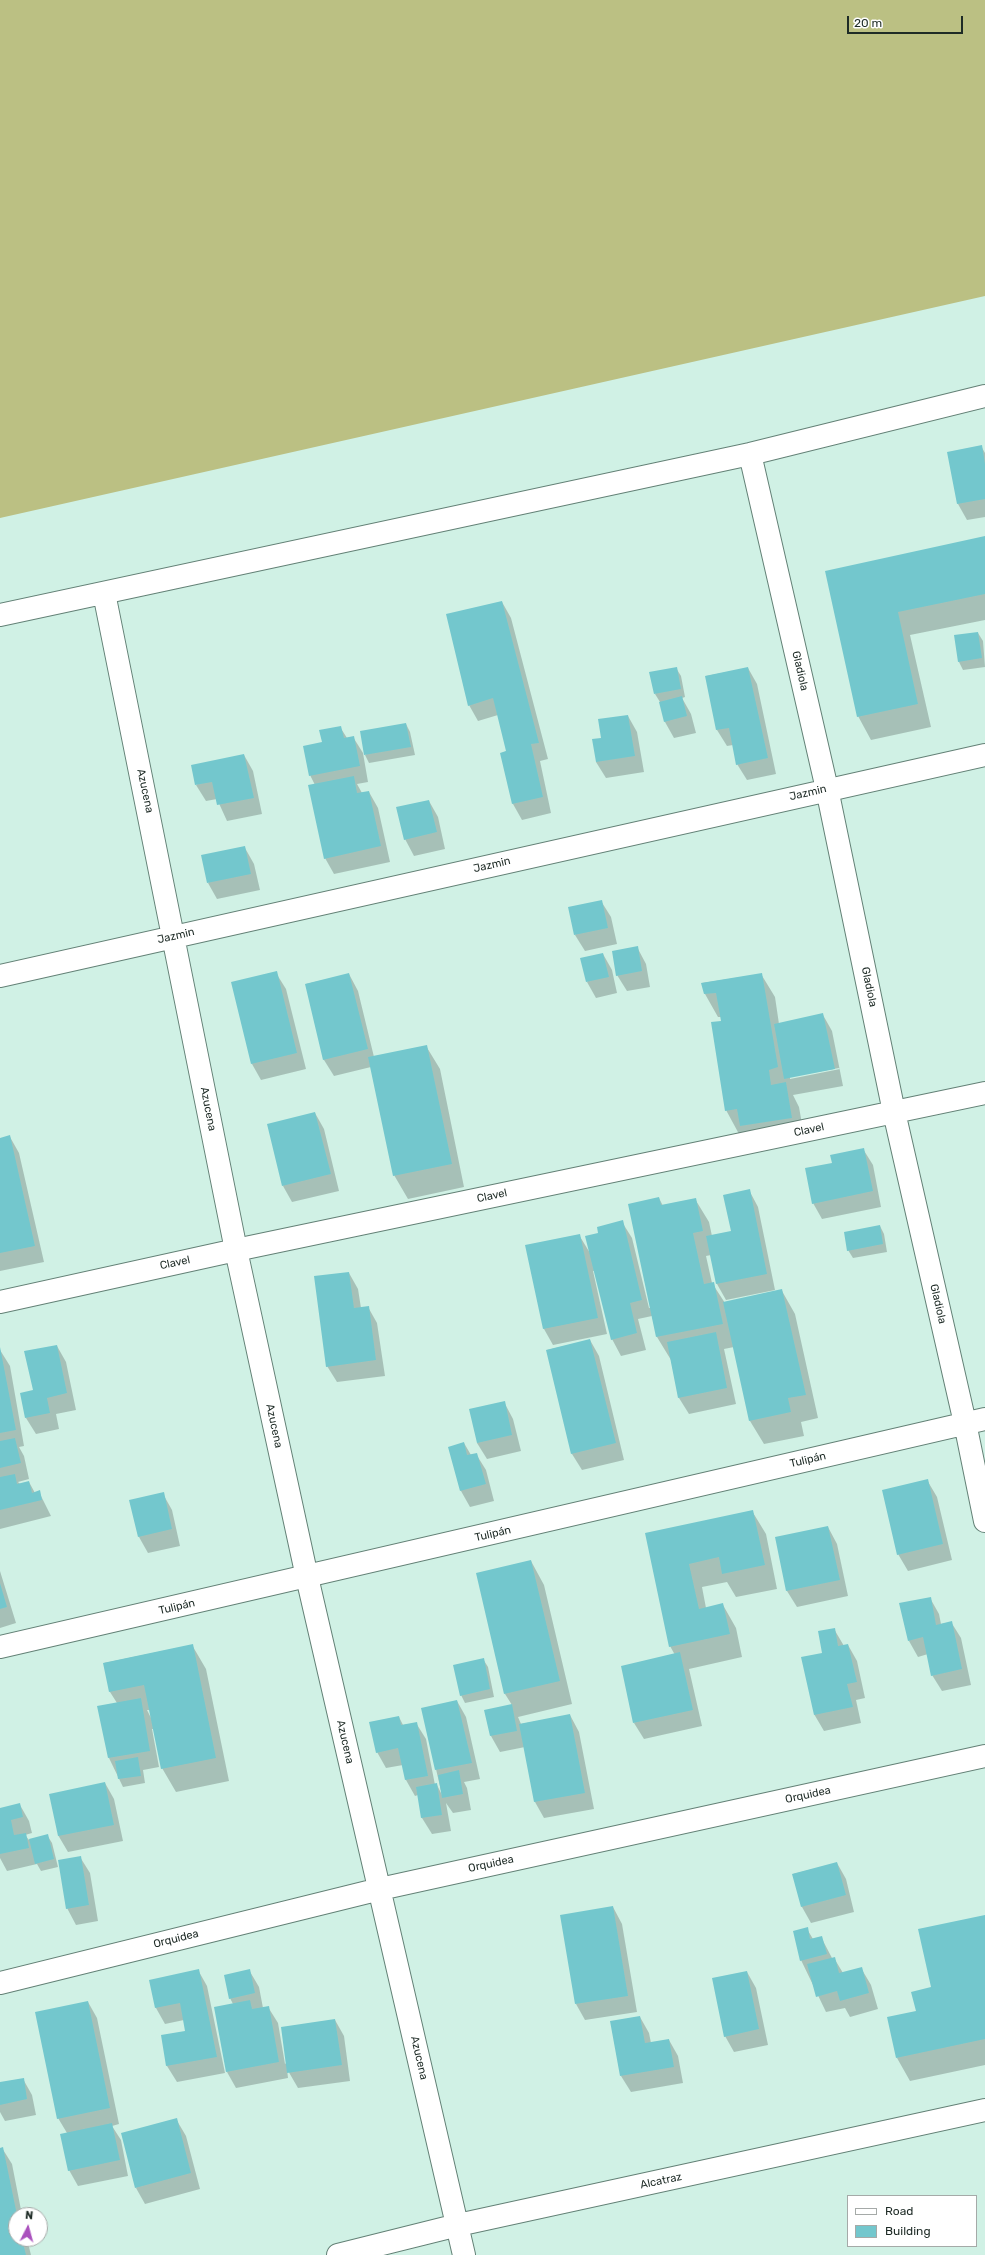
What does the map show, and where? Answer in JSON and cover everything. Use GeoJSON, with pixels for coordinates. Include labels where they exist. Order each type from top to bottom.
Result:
{"type":"FeatureCollection","features":[{"type":"Feature","properties":{"kind":"street"},"geometry":{"type":"LineString","coordinates":[[0,614],[750,454],[985,396]]}},
{"type":"Feature","properties":{"kind":"street","name":"Gladiola"},"geometry":{"type":"LineString","coordinates":[[750,454],[828,789],[894,1112],[975,1421],[985,1521]]}},
{"type":"Feature","properties":{"kind":"street","name":"Azucena"},"geometry":{"type":"LineString","coordinates":[[104,592],[236,1250],[307,1577],[464,2255]]}},
{"type":"Feature","properties":{"kind":"street","name":"Jazmin"},"geometry":{"type":"LineString","coordinates":[[0,976],[985,755]]}},
{"type":"Feature","properties":{"kind":"street","name":"Clavel"},"geometry":{"type":"LineString","coordinates":[[0,1302],[236,1250],[985,1093]]}},
{"type":"Feature","properties":{"kind":"street","name":"Tulipán"},"geometry":{"type":"LineString","coordinates":[[0,1647],[975,1421]]}},
{"type":"Feature","properties":{"kind":"street","name":"Orquidea"},"geometry":{"type":"LineString","coordinates":[[0,1983],[380,1889],[985,1756]]}},
{"type":"Feature","properties":{"kind":"street","name":"Alcatraz"},"geometry":{"type":"LineString","coordinates":[[338,2255],[458,2225],[985,2110]]}},
{"type":"Feature","properties":{"kind":"green space"},"geometry":{"type":"Polygon","coordinates":[[[0,0],[985,0],[985,296],[0,518],[0,0]]]}},
{"type":"Feature","properties":{"kind":"building"},"geometry":{"type":"Polygon","coordinates":[[[982,445],[985,464],[985,499],[957,504],[947,452],[982,445]]]}},
{"type":"Feature","properties":{"kind":"building"},"geometry":{"type":"Polygon","coordinates":[[[985,536],[985,594],[898,612],[918,704],[857,717],[825,571],[985,536]]]}},
{"type":"Feature","properties":{"kind":"building"},"geometry":{"type":"Polygon","coordinates":[[[502,601],[539,743],[531,744],[543,797],[512,804],[500,753],[506,751],[493,698],[468,706],[446,614],[502,601]]]}},
{"type":"Feature","properties":{"kind":"building"},"geometry":{"type":"Polygon","coordinates":[[[978,632],[982,658],[958,662],[954,635],[978,632]]]}},
{"type":"Feature","properties":{"kind":"building"},"geometry":{"type":"Polygon","coordinates":[[[677,667],[681,689],[654,694],[649,672],[677,667]]]}},
{"type":"Feature","properties":{"kind":"building"},"geometry":{"type":"Polygon","coordinates":[[[748,667],[768,758],[736,765],[729,728],[716,730],[705,676],[748,667]]]}},
{"type":"Feature","properties":{"kind":"building"},"geometry":{"type":"Polygon","coordinates":[[[682,696],[687,716],[664,722],[659,702],[682,696]]]}},
{"type":"Feature","properties":{"kind":"building"},"geometry":{"type":"Polygon","coordinates":[[[628,715],[635,756],[596,762],[592,739],[601,738],[598,719],[628,715]]]}},
{"type":"Feature","properties":{"kind":"building"},"geometry":{"type":"Polygon","coordinates":[[[406,723],[411,747],[364,755],[360,731],[406,723]]]}},
{"type":"Feature","properties":{"kind":"building"},"geometry":{"type":"Polygon","coordinates":[[[341,726],[344,738],[354,736],[360,766],[309,776],[303,746],[322,742],[319,730],[341,726]]]}},
{"type":"Feature","properties":{"kind":"building"},"geometry":{"type":"Polygon","coordinates":[[[244,754],[254,798],[217,805],[212,782],[195,785],[191,765],[244,754]]]}},
{"type":"Feature","properties":{"kind":"building"},"geometry":{"type":"Polygon","coordinates":[[[354,776],[357,793],[369,791],[381,846],[324,859],[308,785],[354,776]]]}},
{"type":"Feature","properties":{"kind":"building"},"geometry":{"type":"Polygon","coordinates":[[[429,800],[437,832],[404,840],[396,807],[429,800]]]}},
{"type":"Feature","properties":{"kind":"building"},"geometry":{"type":"Polygon","coordinates":[[[245,846],[251,874],[207,883],[201,855],[245,846]]]}},
{"type":"Feature","properties":{"kind":"building"},"geometry":{"type":"Polygon","coordinates":[[[602,900],[608,928],[574,935],[568,907],[602,900]]]}},
{"type":"Feature","properties":{"kind":"building"},"geometry":{"type":"Polygon","coordinates":[[[638,946],[642,971],[616,976],[612,951],[638,946]]]}},
{"type":"Feature","properties":{"kind":"building"},"geometry":{"type":"Polygon","coordinates":[[[603,953],[609,977],[586,982],[580,958],[603,953]]]}},
{"type":"Feature","properties":{"kind":"building"},"geometry":{"type":"Polygon","coordinates":[[[277,971],[297,1053],[251,1064],[231,982],[277,971]]]}},
{"type":"Feature","properties":{"kind":"building"},"geometry":{"type":"Polygon","coordinates":[[[349,973],[368,1049],[323,1060],[305,984],[349,973]]]}},
{"type":"Feature","properties":{"kind":"building"},"geometry":{"type":"Polygon","coordinates":[[[762,973],[778,1067],[769,1070],[771,1085],[786,1082],[792,1118],[740,1126],[737,1109],[725,1111],[711,1022],[721,1021],[716,993],[704,994],[701,983],[762,973]]]}},
{"type":"Feature","properties":{"kind":"building"},"geometry":{"type":"Polygon","coordinates":[[[823,1013],[835,1069],[784,1079],[774,1024],[823,1013]]]}},
{"type":"Feature","properties":{"kind":"building"},"geometry":{"type":"Polygon","coordinates":[[[427,1045],[452,1164],[393,1176],[368,1057],[427,1045]]]}},
{"type":"Feature","properties":{"kind":"building"},"geometry":{"type":"Polygon","coordinates":[[[315,1112],[331,1174],[282,1186],[267,1124],[315,1112]]]}},
{"type":"Feature","properties":{"kind":"building"},"geometry":{"type":"Polygon","coordinates":[[[10,1135],[35,1246],[0,1253],[0,1138],[10,1135]]]}},
{"type":"Feature","properties":{"kind":"building"},"geometry":{"type":"Polygon","coordinates":[[[864,1148],[873,1191],[812,1204],[805,1168],[832,1163],[830,1155],[864,1148]]]}},
{"type":"Feature","properties":{"kind":"building"},"geometry":{"type":"Polygon","coordinates":[[[750,1189],[767,1274],[716,1284],[706,1236],[731,1231],[723,1195],[750,1189]]]}},
{"type":"Feature","properties":{"kind":"building"},"geometry":{"type":"Polygon","coordinates":[[[659,1197],[661,1205],[696,1198],[703,1231],[693,1233],[704,1284],[714,1282],[723,1324],[656,1337],[628,1204],[659,1197]]]}},
{"type":"Feature","properties":{"kind":"building"},"geometry":{"type":"Polygon","coordinates":[[[623,1220],[642,1300],[630,1303],[637,1333],[611,1340],[585,1236],[598,1233],[597,1227],[623,1220]]]}},
{"type":"Feature","properties":{"kind":"building"},"geometry":{"type":"Polygon","coordinates":[[[880,1225],[883,1244],[847,1251],[844,1232],[880,1225]]]}},
{"type":"Feature","properties":{"kind":"building"},"geometry":{"type":"Polygon","coordinates":[[[580,1234],[598,1318],[543,1329],[525,1245],[580,1234]]]}},
{"type":"Feature","properties":{"kind":"building"},"geometry":{"type":"Polygon","coordinates":[[[349,1272],[354,1308],[369,1306],[376,1360],[326,1367],[314,1276],[349,1272]]]}},
{"type":"Feature","properties":{"kind":"building"},"geometry":{"type":"Polygon","coordinates":[[[782,1289],[806,1395],[788,1398],[791,1412],[749,1421],[723,1302],[782,1289]]]}},
{"type":"Feature","properties":{"kind":"building"},"geometry":{"type":"Polygon","coordinates":[[[716,1332],[727,1388],[678,1398],[667,1342],[716,1332]]]}},
{"type":"Feature","properties":{"kind":"building"},"geometry":{"type":"Polygon","coordinates":[[[590,1339],[616,1443],[571,1454],[546,1350],[590,1339]]]}},
{"type":"Feature","properties":{"kind":"building"},"geometry":{"type":"Polygon","coordinates":[[[57,1345],[67,1393],[47,1398],[50,1413],[25,1418],[20,1393],[33,1390],[24,1351],[57,1345]]]}},
{"type":"Feature","properties":{"kind":"building"},"geometry":{"type":"Polygon","coordinates":[[[0,1347],[16,1430],[0,1433],[0,1347]]]}},
{"type":"Feature","properties":{"kind":"building"},"geometry":{"type":"Polygon","coordinates":[[[505,1401],[512,1435],[477,1443],[469,1409],[505,1401]]]}},
{"type":"Feature","properties":{"kind":"building"},"geometry":{"type":"Polygon","coordinates":[[[15,1438],[21,1463],[0,1468],[0,1441],[15,1438]]]}},
{"type":"Feature","properties":{"kind":"building"},"geometry":{"type":"Polygon","coordinates":[[[464,1442],[467,1455],[477,1453],[486,1484],[460,1491],[448,1447],[464,1442]]]}},
{"type":"Feature","properties":{"kind":"building"},"geometry":{"type":"Polygon","coordinates":[[[15,1474],[17,1484],[29,1481],[32,1493],[40,1490],[42,1500],[0,1510],[0,1477],[15,1474]]]}},
{"type":"Feature","properties":{"kind":"building"},"geometry":{"type":"Polygon","coordinates":[[[928,1479],[943,1544],[897,1555],[882,1490],[928,1479]]]}},
{"type":"Feature","properties":{"kind":"building"},"geometry":{"type":"Polygon","coordinates":[[[164,1492],[172,1529],[138,1537],[129,1500],[164,1492]]]}},
{"type":"Feature","properties":{"kind":"building"},"geometry":{"type":"Polygon","coordinates":[[[753,1510],[765,1565],[722,1574],[719,1557],[689,1564],[699,1609],[723,1603],[730,1634],[669,1647],[645,1533],[753,1510]]]}},
{"type":"Feature","properties":{"kind":"building"},"geometry":{"type":"Polygon","coordinates":[[[828,1526],[840,1580],[786,1591],[775,1537],[828,1526]]]}},
{"type":"Feature","properties":{"kind":"building"},"geometry":{"type":"Polygon","coordinates":[[[531,1560],[560,1681],[504,1694],[476,1573],[531,1560]]]}},
{"type":"Feature","properties":{"kind":"building"},"geometry":{"type":"Polygon","coordinates":[[[0,1583],[7,1607],[0,1609],[0,1583]]]}},
{"type":"Feature","properties":{"kind":"building"},"geometry":{"type":"Polygon","coordinates":[[[931,1597],[936,1625],[952,1621],[962,1669],[931,1676],[923,1637],[908,1641],[899,1603],[931,1597]]]}},
{"type":"Feature","properties":{"kind":"building"},"geometry":{"type":"Polygon","coordinates":[[[835,1628],[838,1646],[848,1644],[857,1682],[847,1684],[853,1707],[814,1715],[801,1657],[822,1653],[818,1631],[835,1628]]]}},
{"type":"Feature","properties":{"kind":"building"},"geometry":{"type":"Polygon","coordinates":[[[193,1644],[216,1758],[161,1769],[144,1685],[109,1692],[103,1663],[193,1644]]]}},
{"type":"Feature","properties":{"kind":"building"},"geometry":{"type":"Polygon","coordinates":[[[680,1652],[693,1710],[633,1723],[621,1666],[680,1652]]]}},
{"type":"Feature","properties":{"kind":"building"},"geometry":{"type":"Polygon","coordinates":[[[484,1658],[490,1689],[460,1696],[453,1665],[484,1658]]]}},
{"type":"Feature","properties":{"kind":"building"},"geometry":{"type":"Polygon","coordinates":[[[141,1698],[150,1751],[108,1758],[97,1706],[141,1698]]]}},
{"type":"Feature","properties":{"kind":"building"},"geometry":{"type":"Polygon","coordinates":[[[457,1700],[472,1763],[435,1770],[421,1708],[457,1700]]]}},
{"type":"Feature","properties":{"kind":"building"},"geometry":{"type":"Polygon","coordinates":[[[512,1704],[517,1731],[490,1736],[484,1710],[512,1704]]]}},
{"type":"Feature","properties":{"kind":"building"},"geometry":{"type":"Polygon","coordinates":[[[570,1714],[585,1793],[534,1802],[519,1724],[570,1714]]]}},
{"type":"Feature","properties":{"kind":"building"},"geometry":{"type":"Polygon","coordinates":[[[399,1716],[401,1725],[417,1722],[428,1776],[405,1780],[398,1748],[376,1753],[369,1722],[399,1716]]]}},
{"type":"Feature","properties":{"kind":"building"},"geometry":{"type":"Polygon","coordinates":[[[138,1757],[141,1776],[118,1779],[115,1761],[138,1757]]]}},
{"type":"Feature","properties":{"kind":"building"},"geometry":{"type":"Polygon","coordinates":[[[459,1770],[463,1794],[442,1798],[438,1775],[459,1770]]]}},
{"type":"Feature","properties":{"kind":"building"},"geometry":{"type":"Polygon","coordinates":[[[105,1782],[114,1825],[58,1836],[49,1794],[105,1782]]]}},
{"type":"Feature","properties":{"kind":"building"},"geometry":{"type":"Polygon","coordinates":[[[437,1783],[442,1815],[421,1818],[416,1787],[437,1783]]]}},
{"type":"Feature","properties":{"kind":"building"},"geometry":{"type":"Polygon","coordinates":[[[20,1803],[23,1817],[11,1820],[14,1835],[26,1833],[29,1848],[0,1854],[0,1808],[20,1803]]]}},
{"type":"Feature","properties":{"kind":"building"},"geometry":{"type":"Polygon","coordinates":[[[48,1834],[54,1859],[35,1864],[29,1839],[48,1834]]]}},
{"type":"Feature","properties":{"kind":"building"},"geometry":{"type":"Polygon","coordinates":[[[81,1856],[89,1905],[66,1909],[58,1860],[81,1856]]]}},
{"type":"Feature","properties":{"kind":"building"},"geometry":{"type":"Polygon","coordinates":[[[837,1862],[846,1895],[801,1907],[792,1874],[837,1862]]]}},
{"type":"Feature","properties":{"kind":"building"},"geometry":{"type":"Polygon","coordinates":[[[613,1906],[628,1996],[575,2004],[560,1915],[613,1906]]]}},
{"type":"Feature","properties":{"kind":"building"},"geometry":{"type":"Polygon","coordinates":[[[985,1915],[985,2039],[896,2058],[887,2017],[916,2011],[911,1992],[931,1987],[918,1929],[985,1915]]]}},
{"type":"Feature","properties":{"kind":"building"},"geometry":{"type":"Polygon","coordinates":[[[808,1927],[810,1939],[822,1936],[827,1954],[800,1961],[793,1931],[808,1927]]]}},
{"type":"Feature","properties":{"kind":"building"},"geometry":{"type":"Polygon","coordinates":[[[835,1957],[839,1973],[862,1967],[869,1993],[840,2001],[837,1991],[816,1997],[807,1964],[835,1957]]]}},
{"type":"Feature","properties":{"kind":"building"},"geometry":{"type":"Polygon","coordinates":[[[199,1969],[217,2057],[166,2066],[161,2035],[185,2031],[180,2003],[155,2008],[149,1980],[199,1969]]]}},
{"type":"Feature","properties":{"kind":"building"},"geometry":{"type":"Polygon","coordinates":[[[250,1969],[255,1993],[229,1999],[224,1975],[250,1969]]]}},
{"type":"Feature","properties":{"kind":"building"},"geometry":{"type":"Polygon","coordinates":[[[747,1971],[759,2029],[724,2037],[712,1978],[747,1971]]]}},
{"type":"Feature","properties":{"kind":"building"},"geometry":{"type":"Polygon","coordinates":[[[250,2000],[252,2009],[269,2006],[279,2062],[226,2072],[214,2007],[250,2000]]]}},
{"type":"Feature","properties":{"kind":"building"},"geometry":{"type":"Polygon","coordinates":[[[88,2001],[110,2108],[57,2119],[35,2012],[88,2001]]]}},
{"type":"Feature","properties":{"kind":"building"},"geometry":{"type":"Polygon","coordinates":[[[640,2016],[645,2043],[669,2039],[674,2067],[620,2076],[610,2021],[640,2016]]]}},
{"type":"Feature","properties":{"kind":"building"},"geometry":{"type":"Polygon","coordinates":[[[335,2019],[342,2065],[287,2073],[281,2027],[335,2019]]]}},
{"type":"Feature","properties":{"kind":"building"},"geometry":{"type":"Polygon","coordinates":[[[24,2078],[27,2099],[0,2105],[0,2082],[24,2078]]]}},
{"type":"Feature","properties":{"kind":"building"},"geometry":{"type":"Polygon","coordinates":[[[177,2118],[191,2173],[135,2188],[121,2133],[177,2118]]]}},
{"type":"Feature","properties":{"kind":"building"},"geometry":{"type":"Polygon","coordinates":[[[112,2123],[120,2160],[68,2171],[60,2134],[112,2123]]]}},
{"type":"Feature","properties":{"kind":"building"},"geometry":{"type":"Polygon","coordinates":[[[3,2147],[15,2207],[8,2207],[8,2247],[24,2247],[26,2255],[0,2255],[0,2148],[3,2147]]]}}]}
